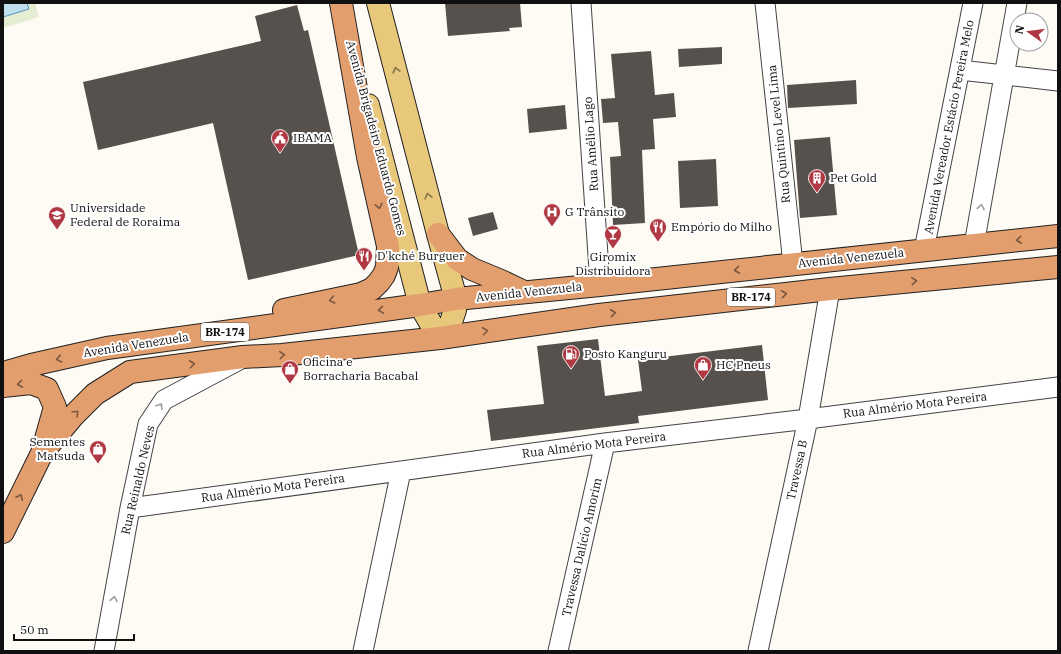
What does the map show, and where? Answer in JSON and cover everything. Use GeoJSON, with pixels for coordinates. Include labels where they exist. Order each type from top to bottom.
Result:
{"type":"FeatureCollection","features":[{"type":"Feature","properties":{"kind":"highway"},"geometry":{"type":"LineString","coordinates":[[107,348],[185,330],[361,294],[372,289],[384,275],[387,267],[388,246],[368,157],[341,3]]}},
{"type":"Feature","properties":{"kind":"highway"},"geometry":{"type":"LineString","coordinates":[[438,234],[457,259],[462,263],[472,269],[525,292]]}},
{"type":"Feature","properties":{"kind":"highway","name":"Avenida Venezuela"},"geometry":{"type":"LineString","coordinates":[[3,373],[31,365],[107,348],[456,299],[1058,236]]}},
{"type":"Feature","properties":{"kind":"highway","name":"BR-174"},"geometry":{"type":"LineString","coordinates":[[42,453],[73,416],[95,394],[130,372],[243,357],[282,355],[443,337],[598,315],[830,289],[1058,267]]}},
{"type":"Feature","properties":{"kind":"highway","name":"BR-174"},"geometry":{"type":"LineString","coordinates":[[3,386],[31,383],[47,388],[55,407],[42,453],[5,525]]}},
{"type":"Feature","properties":{"kind":"main road","name":"Avenida Brigadeiro Eduardo Gomes"},"geometry":{"type":"LineString","coordinates":[[341,3],[420,305],[430,324],[443,337]]}},
{"type":"Feature","properties":{"kind":"main road"},"geometry":{"type":"LineString","coordinates":[[378,3],[456,299],[455,310],[443,337]]}},
{"type":"Feature","properties":{"kind":"street","name":"Rua Amélio Lago"},"geometry":{"type":"LineString","coordinates":[[581,3],[600,285]]}},
{"type":"Feature","properties":{"kind":"street","name":"Rua Quintino Level Lima"},"geometry":{"type":"LineString","coordinates":[[765,3],[793,264]]}},
{"type":"Feature","properties":{"kind":"street","name":"Avenida Vereador Estácio Pereira Melo"},"geometry":{"type":"LineString","coordinates":[[924,250],[973,3]]}},
{"type":"Feature","properties":{"kind":"street"},"geometry":{"type":"LineString","coordinates":[[974,245],[1017,3]]}},
{"type":"Feature","properties":{"kind":"street"},"geometry":{"type":"LineString","coordinates":[[960,70],[1058,81]]}},
{"type":"Feature","properties":{"kind":"street","name":"Travessa B"},"geometry":{"type":"LineString","coordinates":[[758,651],[808,419],[830,289]]}},
{"type":"Feature","properties":{"kind":"street","name":"Rua Reinaldo Neves"},"geometry":{"type":"LineString","coordinates":[[104,651],[130,508],[148,424],[164,400],[243,357]]}},
{"type":"Feature","properties":{"kind":"street","name":"Rua Almério Mota Pereira"},"geometry":{"type":"LineString","coordinates":[[130,508],[605,443],[1058,387]]}},
{"type":"Feature","properties":{"kind":"street","name":"Travessa Dalício Amorim"},"geometry":{"type":"LineString","coordinates":[[558,651],[605,443]]}},
{"type":"Feature","properties":{"kind":"street"},"geometry":{"type":"LineString","coordinates":[[363,651],[401,471]]}},
{"type":"Feature","properties":{"kind":"green space"},"geometry":{"type":"Polygon","coordinates":[[[3,3],[35,3],[39,17],[3,28],[3,3]]]}},
{"type":"Feature","properties":{"kind":"water"},"geometry":{"type":"Polygon","coordinates":[[[3,3],[27,3],[29,9],[3,17],[3,3]]]}},
{"type":"Feature","properties":{"kind":"building"},"geometry":{"type":"Polygon","coordinates":[[[445,3],[520,3],[522,27],[509,28],[510,31],[448,36],[445,3]]]}},
{"type":"Feature","properties":{"kind":"building"},"geometry":{"type":"Polygon","coordinates":[[[297,5],[304,31],[308,30],[359,255],[248,280],[213,123],[98,150],[83,82],[261,41],[255,16],[297,5]]]}},
{"type":"Feature","properties":{"kind":"building"},"geometry":{"type":"Polygon","coordinates":[[[722,47],[722,64],[679,67],[678,49],[722,47]]]}},
{"type":"Feature","properties":{"kind":"building"},"geometry":{"type":"Polygon","coordinates":[[[651,51],[655,95],[674,93],[676,117],[653,119],[655,149],[642,150],[645,223],[613,225],[610,157],[621,156],[618,122],[603,123],[601,99],[615,98],[611,54],[651,51]]]}},
{"type":"Feature","properties":{"kind":"building"},"geometry":{"type":"Polygon","coordinates":[[[856,80],[857,104],[788,108],[787,85],[856,80]]]}},
{"type":"Feature","properties":{"kind":"building"},"geometry":{"type":"Polygon","coordinates":[[[565,105],[567,129],[529,133],[527,109],[565,105]]]}},
{"type":"Feature","properties":{"kind":"building"},"geometry":{"type":"Polygon","coordinates":[[[830,137],[837,215],[800,218],[794,140],[830,137]]]}},
{"type":"Feature","properties":{"kind":"building"},"geometry":{"type":"Polygon","coordinates":[[[716,159],[718,206],[680,208],[678,161],[716,159]]]}},
{"type":"Feature","properties":{"kind":"building"},"geometry":{"type":"Polygon","coordinates":[[[493,212],[498,229],[473,236],[468,218],[493,212]]]}},
{"type":"Feature","properties":{"kind":"building"},"geometry":{"type":"Polygon","coordinates":[[[598,339],[605,396],[642,391],[638,360],[762,345],[768,400],[638,416],[639,423],[491,441],[487,410],[544,404],[537,346],[598,339]]]}},
{"type":"Feature","properties":{"kind":"place","name":"IBAMA"},"geometry":{"type":"Point","coordinates":[280,153]}},
{"type":"Feature","properties":{"kind":"place","name":"Pet Gold"},"geometry":{"type":"Point","coordinates":[817,193]}},
{"type":"Feature","properties":{"kind":"place","name":"G Trânsito"},"geometry":{"type":"Point","coordinates":[552,227]}},
{"type":"Feature","properties":{"kind":"place","name":"Universidade Federal de Roraima"},"geometry":{"type":"Point","coordinates":[57,230]}},
{"type":"Feature","properties":{"kind":"place","name":"Empório do Milho"},"geometry":{"type":"Point","coordinates":[658,242]}},
{"type":"Feature","properties":{"kind":"place","name":"Giromix Distribuidora"},"geometry":{"type":"Point","coordinates":[613,249]}},
{"type":"Feature","properties":{"kind":"place","name":"D'kché Burguer"},"geometry":{"type":"Point","coordinates":[364,271]}},
{"type":"Feature","properties":{"kind":"place","name":"Posto Kanguru"},"geometry":{"type":"Point","coordinates":[571,369]}},
{"type":"Feature","properties":{"kind":"place","name":"HC Pneus"},"geometry":{"type":"Point","coordinates":[703,380]}},
{"type":"Feature","properties":{"kind":"place","name":"Oficina e Borracharia Bacabal"},"geometry":{"type":"Point","coordinates":[290,384]}},
{"type":"Feature","properties":{"kind":"place","name":"Sementes Matsuda"},"geometry":{"type":"Point","coordinates":[98,464]}}]}
